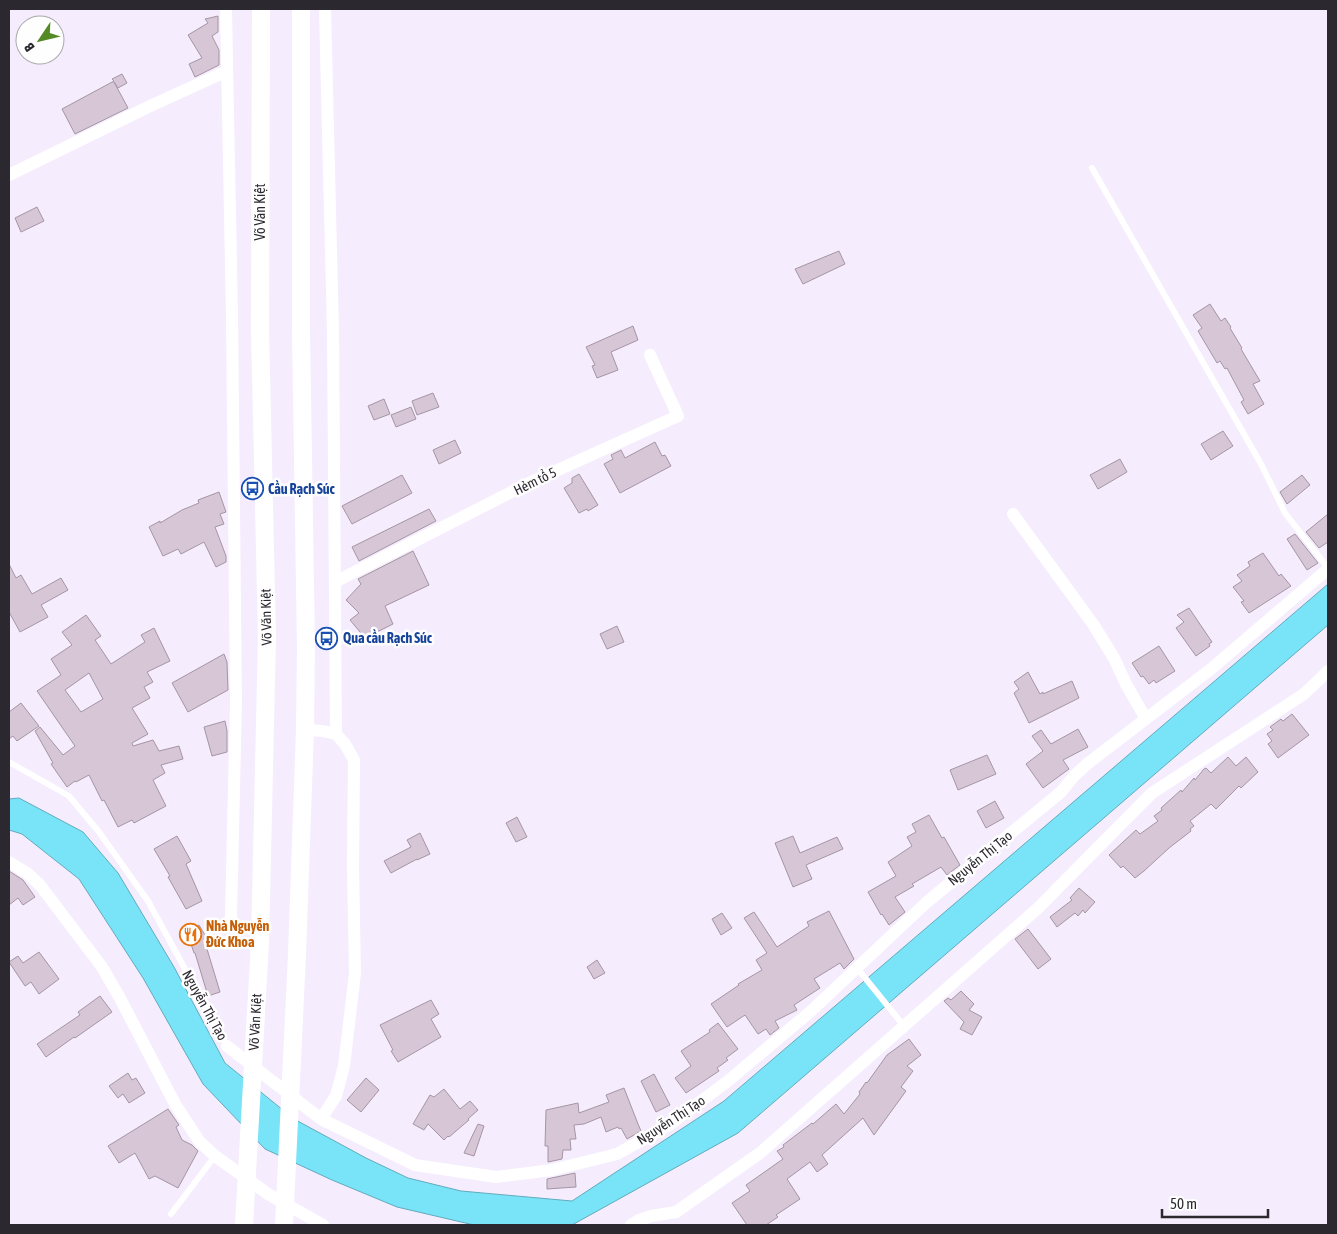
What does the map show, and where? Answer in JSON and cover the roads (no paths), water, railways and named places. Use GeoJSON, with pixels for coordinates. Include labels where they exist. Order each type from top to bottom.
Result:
{"type":"FeatureCollection","features":[{"type":"Feature","properties":{"kind":"main road","name":"Võ Văn Kiệt"},"geometry":{"type":"LineString","coordinates":[[244,1221],[260,936],[267,637],[260,330],[261,9]]}},
{"type":"Feature","properties":{"kind":"main road"},"geometry":{"type":"LineString","coordinates":[[284,1224],[297,954],[305,730],[306,647],[301,332],[301,9]]}},
{"type":"Feature","properties":{"kind":"street"},"geometry":{"type":"LineString","coordinates":[[226,9],[232,315],[236,702],[231,918],[233,924],[237,927],[260,936]]}},
{"type":"Feature","properties":{"kind":"street"},"geometry":{"type":"LineString","coordinates":[[325,9],[333,331],[336,734]]}},
{"type":"Feature","properties":{"kind":"street"},"geometry":{"type":"LineString","coordinates":[[9,174],[227,71]]}},
{"type":"Feature","properties":{"kind":"street","name":"Hẻm tổ 5"},"geometry":{"type":"LineString","coordinates":[[336,582],[531,482],[678,416],[650,355]]}},
{"type":"Feature","properties":{"kind":"street"},"geometry":{"type":"LineString","coordinates":[[1013,514],[1093,624],[1114,658],[1126,684],[1146,718]]}},
{"type":"Feature","properties":{"kind":"street","name":"Nguyễn Thị Tạo"},"geometry":{"type":"LineString","coordinates":[[227,1046],[321,1120],[415,1165],[496,1177],[552,1170],[617,1154],[669,1125],[728,1081],[810,1012],[927,902],[1061,792],[1087,764],[1211,668],[1328,569]]}},
{"type":"Feature","properties":{"kind":"street"},"geometry":{"type":"LineString","coordinates":[[631,1225],[651,1216],[676,1212],[760,1153],[1038,908],[1152,793],[1304,694],[1328,671]]}},
{"type":"Feature","properties":{"kind":"street"},"geometry":{"type":"LineString","coordinates":[[305,730],[336,734],[354,760],[353,868],[355,973],[344,1066],[336,1096],[321,1120]]}},
{"type":"Feature","properties":{"kind":"street"},"geometry":{"type":"LineString","coordinates":[[9,862],[27,873],[40,885],[102,967],[175,1104],[199,1141],[214,1156],[268,1194],[324,1225]]}},
{"type":"Feature","properties":{"kind":"lane"},"geometry":{"type":"LineString","coordinates":[[1092,168],[1256,456],[1285,513],[1328,569]]}},
{"type":"Feature","properties":{"kind":"lane","name":"Nguyễn Thị Tạo"},"geometry":{"type":"LineString","coordinates":[[9,762],[69,796],[99,832],[148,902],[227,1046]]}},
{"type":"Feature","properties":{"kind":"lane"},"geometry":{"type":"LineString","coordinates":[[857,968],[904,1026]]}},
{"type":"Feature","properties":{"kind":"lane"},"geometry":{"type":"LineString","coordinates":[[172,1214],[214,1156]]}},
{"type":"Feature","properties":{"kind":"water"},"geometry":{"type":"Polygon","coordinates":[[[1328,584],[1328,625],[738,1133],[572,1225],[474,1225],[397,1207],[265,1149],[203,1084],[143,978],[79,879],[22,834],[9,830],[9,799],[19,798],[83,832],[118,873],[174,967],[225,1063],[294,1119],[366,1158],[408,1178],[461,1191],[572,1201],[724,1101],[1328,584]]]}},
{"type":"Feature","properties":{"kind":"place","name":"Cầu Rạch Súc"},"geometry":{"type":"Point","coordinates":[252,489]}},
{"type":"Feature","properties":{"kind":"place","name":"Qua cầu Rạch Súc"},"geometry":{"type":"Point","coordinates":[327,638]}},
{"type":"Feature","properties":{"kind":"place","name":"Nhà Nguyễn Đức Khoa"},"geometry":{"type":"Point","coordinates":[190,934]}}]}
